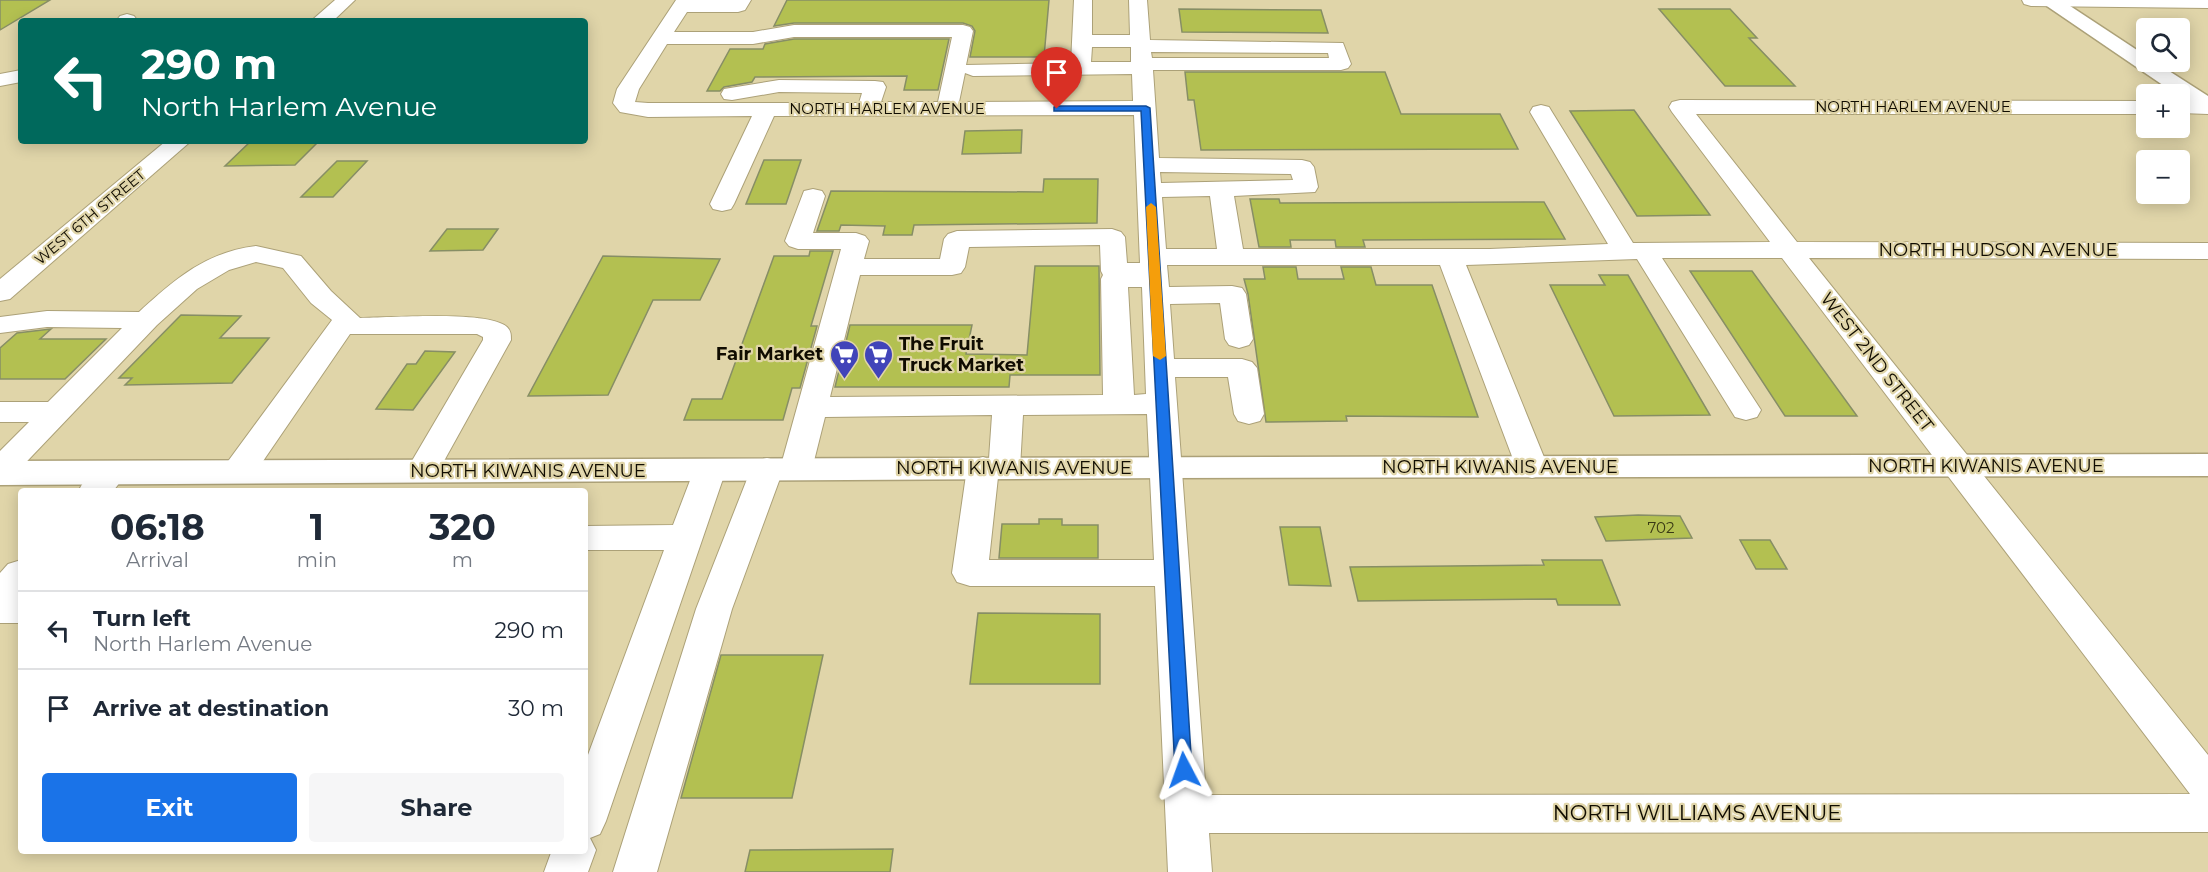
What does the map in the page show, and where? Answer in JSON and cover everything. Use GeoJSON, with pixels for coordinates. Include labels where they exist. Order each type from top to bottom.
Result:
{"type":"FeatureCollection","features":[{"type":"Feature","properties":{"kind":"main road"},"geometry":{"type":"LineString","coordinates":[[2043,1],[2208,107]]}},
{"type":"Feature","properties":{"kind":"main road","name":"NORTH KIWANIS AVENUE"},"geometry":{"type":"LineString","coordinates":[[0,471],[103,482],[238,472],[432,477],[781,469],[2208,465]]}},
{"type":"Feature","properties":{"kind":"street"},"geometry":{"type":"LineString","coordinates":[[325,18],[346,0]]}},
{"type":"Feature","properties":{"kind":"street"},"geometry":{"type":"LineString","coordinates":[[679,9],[738,6],[742,0]]}},
{"type":"Feature","properties":{"kind":"street"},"geometry":{"type":"LineString","coordinates":[[1082,69],[1083,0]]}},
{"type":"Feature","properties":{"kind":"street"},"geometry":{"type":"LineString","coordinates":[[1138,0],[1190,872]]}},
{"type":"Feature","properties":{"kind":"street"},"geometry":{"type":"LineString","coordinates":[[2043,1],[2208,2]]}},
{"type":"Feature","properties":{"kind":"street"},"geometry":{"type":"LineString","coordinates":[[679,9],[773,21],[765,35]]}},
{"type":"Feature","properties":{"kind":"street"},"geometry":{"type":"LineString","coordinates":[[661,38],[679,9]]}},
{"type":"Feature","properties":{"kind":"street"},"geometry":{"type":"LineString","coordinates":[[661,38],[753,38],[794,31],[963,31],[947,109]]}},
{"type":"Feature","properties":{"kind":"street","name":"NORTH HARLEM AVENUE"},"geometry":{"type":"LineString","coordinates":[[661,38],[624,97],[624,103],[628,107],[648,110],[1146,108]]}},
{"type":"Feature","properties":{"kind":"street"},"geometry":{"type":"LineString","coordinates":[[973,70],[1082,69],[1142,55],[1336,47],[1341,64],[1142,55],[1082,41]]}},
{"type":"Feature","properties":{"kind":"street"},"geometry":{"type":"LineString","coordinates":[[0,80],[18,77]]}},
{"type":"Feature","properties":{"kind":"street"},"geometry":{"type":"LineString","coordinates":[[712,110],[723,94],[779,86],[875,87],[868,109]]}},
{"type":"Feature","properties":{"kind":"street","name":"NORTH HARLEM AVENUE"},"geometry":{"type":"LineString","coordinates":[[1680,107],[2136,107]]}},
{"type":"Feature","properties":{"kind":"street","name":"WEST 2ND STREET"},"geometry":{"type":"LineString","coordinates":[[1680,107],[2208,786]]}},
{"type":"Feature","properties":{"kind":"street"},"geometry":{"type":"LineString","coordinates":[[2190,107],[2208,107]]}},
{"type":"Feature","properties":{"kind":"street"},"geometry":{"type":"LineString","coordinates":[[722,204],[766,109]]}},
{"type":"Feature","properties":{"kind":"street"},"geometry":{"type":"LineString","coordinates":[[1541,112],[1746,410]]}},
{"type":"Feature","properties":{"kind":"street","name":"WEST 6TH STREET"},"geometry":{"type":"LineString","coordinates":[[0,293],[176,144]]}},
{"type":"Feature","properties":{"kind":"street"},"geometry":{"type":"LineString","coordinates":[[1302,167],[1306,187],[1221,189],[1149,178],[1302,167]]}},
{"type":"Feature","properties":{"kind":"street"},"geometry":{"type":"LineString","coordinates":[[1221,189],[1231,257]]}},
{"type":"Feature","properties":{"kind":"street"},"geometry":{"type":"LineString","coordinates":[[635,872],[714,609],[813,407],[856,241],[798,241],[813,196]]}},
{"type":"Feature","properties":{"kind":"street"},"geometry":{"type":"LineString","coordinates":[[849,267],[952,267],[957,239],[1112,237],[1114,272],[1156,284]]}},
{"type":"Feature","properties":{"kind":"street","name":"NORTH HUDSON AVENUE"},"geometry":{"type":"LineString","coordinates":[[1156,284],[1231,257],[1450,257],[1636,251],[2208,250]]}},
{"type":"Feature","properties":{"kind":"street"},"geometry":{"type":"LineString","coordinates":[[0,471],[146,320],[187,283],[240,256],[256,254],[292,262],[321,297],[347,320],[238,472]]}},
{"type":"Feature","properties":{"kind":"street"},"geometry":{"type":"LineString","coordinates":[[1450,257],[1532,467]]}},
{"type":"Feature","properties":{"kind":"street"},"geometry":{"type":"LineString","coordinates":[[1119,404],[1114,279],[1232,294],[1239,339]]}},
{"type":"Feature","properties":{"kind":"street"},"geometry":{"type":"LineString","coordinates":[[1116,321],[1156,284]]}},
{"type":"Feature","properties":{"kind":"street"},"geometry":{"type":"LineString","coordinates":[[0,325],[47,319],[146,320]]}},
{"type":"Feature","properties":{"kind":"street"},"geometry":{"type":"LineString","coordinates":[[342,326],[481,326],[497,333],[496,340],[432,477]]}},
{"type":"Feature","properties":{"kind":"street"},"geometry":{"type":"LineString","coordinates":[[1160,368],[1242,368],[1249,414]]}},
{"type":"Feature","properties":{"kind":"street"},"geometry":{"type":"LineString","coordinates":[[813,407],[1162,404]]}},
{"type":"Feature","properties":{"kind":"street"},"geometry":{"type":"LineString","coordinates":[[1008,405],[970,573],[1172,573]]}},
{"type":"Feature","properties":{"kind":"street"},"geometry":{"type":"LineString","coordinates":[[0,412],[56,412]]}},
{"type":"Feature","properties":{"kind":"street"},"geometry":{"type":"LineString","coordinates":[[588,812],[710,470]]}},
{"type":"Feature","properties":{"kind":"street"},"geometry":{"type":"LineString","coordinates":[[588,538],[685,537]]}},
{"type":"Feature","properties":{"kind":"street"},"geometry":{"type":"LineString","coordinates":[[0,596],[18,576]]}},
{"type":"Feature","properties":{"kind":"street"},"geometry":{"type":"LineString","coordinates":[[0,609],[18,609]]}},
{"type":"Feature","properties":{"kind":"street","name":"NORTH WILLIAMS AVENUE"},"geometry":{"type":"LineString","coordinates":[[1186,814],[2208,813]]}},
{"type":"Feature","properties":{"kind":"street"},"geometry":{"type":"LineString","coordinates":[[566,872],[573,854]]}},
{"type":"Feature","properties":{"kind":"building"},"geometry":{"type":"Polygon","coordinates":[[[0,0],[50,0],[18,18],[0,30],[0,0]]]}},
{"type":"Feature","properties":{"kind":"building"},"geometry":{"type":"Polygon","coordinates":[[[787,0],[1049,0],[1044,57],[970,57],[975,31],[972,26],[963,23],[794,23],[774,26],[787,0]]]}},
{"type":"Feature","properties":{"kind":"building"},"geometry":{"type":"Polygon","coordinates":[[[1179,9],[1321,10],[1328,33],[1182,32],[1179,9]]]}},
{"type":"Feature","properties":{"kind":"building"},"geometry":{"type":"Polygon","coordinates":[[[1659,9],[1730,9],[1757,38],[1749,38],[1795,86],[1725,86],[1659,9]]]}},
{"type":"Feature","properties":{"kind":"building"},"geometry":{"type":"Polygon","coordinates":[[[794,39],[949,39],[938,90],[904,90],[907,76],[755,77],[752,82],[724,87],[720,91],[707,91],[730,49],[763,49],[765,44],[794,39]]]}},
{"type":"Feature","properties":{"kind":"building"},"geometry":{"type":"Polygon","coordinates":[[[1185,72],[1385,72],[1401,114],[1500,114],[1518,149],[1201,150],[1194,100],[1188,100],[1185,72]]]}},
{"type":"Feature","properties":{"kind":"building"},"geometry":{"type":"Polygon","coordinates":[[[1634,110],[1710,215],[1637,216],[1570,111],[1634,110]]]}},
{"type":"Feature","properties":{"kind":"building"},"geometry":{"type":"Polygon","coordinates":[[[1022,130],[1021,153],[962,154],[965,131],[1022,130]]]}},
{"type":"Feature","properties":{"kind":"building"},"geometry":{"type":"Polygon","coordinates":[[[248,144],[316,144],[295,165],[225,166],[248,144]]]}},
{"type":"Feature","properties":{"kind":"building"},"geometry":{"type":"Polygon","coordinates":[[[764,160],[801,160],[786,204],[746,204],[764,160]]]}},
{"type":"Feature","properties":{"kind":"building"},"geometry":{"type":"Polygon","coordinates":[[[337,161],[367,161],[333,197],[301,197],[337,161]]]}},
{"type":"Feature","properties":{"kind":"building"},"geometry":{"type":"Polygon","coordinates":[[[1044,179],[1098,179],[1097,223],[914,225],[912,235],[883,235],[885,226],[841,225],[839,231],[817,231],[831,191],[1043,192],[1044,179]]]}},
{"type":"Feature","properties":{"kind":"building"},"geometry":{"type":"Polygon","coordinates":[[[1250,199],[1279,199],[1280,203],[1544,202],[1565,239],[1363,240],[1365,247],[1336,247],[1335,240],[1290,240],[1291,247],[1259,247],[1250,199]]]}},
{"type":"Feature","properties":{"kind":"building"},"geometry":{"type":"Polygon","coordinates":[[[447,229],[498,229],[483,250],[430,251],[447,229]]]}},
{"type":"Feature","properties":{"kind":"building"},"geometry":{"type":"Polygon","coordinates":[[[810,251],[833,251],[811,326],[817,326],[800,388],[792,388],[783,420],[684,420],[692,399],[722,399],[774,256],[809,256],[810,251]]]}},
{"type":"Feature","properties":{"kind":"building"},"geometry":{"type":"Polygon","coordinates":[[[603,256],[720,259],[700,300],[653,300],[608,395],[528,396],[603,256]]]}},
{"type":"Feature","properties":{"kind":"building"},"geometry":{"type":"Polygon","coordinates":[[[1035,266],[1099,266],[1100,375],[1010,375],[1009,387],[835,387],[850,325],[972,325],[966,354],[1027,355],[1035,266]]]}},
{"type":"Feature","properties":{"kind":"building"},"geometry":{"type":"Polygon","coordinates":[[[1263,267],[1296,267],[1298,279],[1344,279],[1341,267],[1371,267],[1376,285],[1432,285],[1478,417],[1346,416],[1347,421],[1266,422],[1244,279],[1265,279],[1263,267]]]}},
{"type":"Feature","properties":{"kind":"building"},"geometry":{"type":"Polygon","coordinates":[[[1690,271],[1752,271],[1857,416],[1785,416],[1690,271]]]}},
{"type":"Feature","properties":{"kind":"building"},"geometry":{"type":"Polygon","coordinates":[[[1599,275],[1628,275],[1710,415],[1614,416],[1550,285],[1605,285],[1599,275]]]}},
{"type":"Feature","properties":{"kind":"building"},"geometry":{"type":"Polygon","coordinates":[[[181,315],[241,316],[220,338],[269,338],[232,383],[125,385],[132,378],[119,378],[181,315]]]}},
{"type":"Feature","properties":{"kind":"building"},"geometry":{"type":"Polygon","coordinates":[[[51,329],[40,339],[106,339],[65,379],[0,379],[0,348],[17,333],[51,329]]]}},
{"type":"Feature","properties":{"kind":"building"},"geometry":{"type":"Polygon","coordinates":[[[425,351],[455,352],[413,410],[376,409],[407,364],[416,364],[425,351]]]}},
{"type":"Feature","properties":{"kind":"building"},"geometry":{"type":"Polygon","coordinates":[[[1680,516],[1692,538],[1606,541],[1595,517],[1680,516]]]}},
{"type":"Feature","properties":{"kind":"building"},"geometry":{"type":"Polygon","coordinates":[[[1039,519],[1062,519],[1062,525],[1098,525],[1098,558],[999,558],[1002,524],[1039,524],[1039,519]]]}},
{"type":"Feature","properties":{"kind":"building"},"geometry":{"type":"Polygon","coordinates":[[[1280,527],[1320,527],[1331,586],[1289,585],[1280,527]]]}},
{"type":"Feature","properties":{"kind":"building"},"geometry":{"type":"Polygon","coordinates":[[[1740,540],[1770,540],[1787,569],[1756,569],[1740,540]]]}},
{"type":"Feature","properties":{"kind":"building"},"geometry":{"type":"Polygon","coordinates":[[[1542,560],[1602,560],[1620,605],[1558,605],[1556,599],[1358,601],[1350,567],[1544,565],[1542,560]]]}},
{"type":"Feature","properties":{"kind":"building"},"geometry":{"type":"Polygon","coordinates":[[[978,613],[1100,614],[1100,684],[970,684],[978,613]]]}},
{"type":"Feature","properties":{"kind":"building"},"geometry":{"type":"Polygon","coordinates":[[[721,655],[823,655],[792,798],[681,798],[721,655]]]}},
{"type":"Feature","properties":{"kind":"building"},"geometry":{"type":"Polygon","coordinates":[[[893,849],[890,872],[745,872],[750,850],[893,849]]]}},
{"type":"Feature","properties":{"kind":"slow traffic"},"geometry":{"type":"LineString","coordinates":[[1151,207],[1160,356]]}},
{"type":"Feature","properties":{"kind":"place","name":"Fair Market"},"geometry":{"type":"Point","coordinates":[844,380]}},
{"type":"Feature","properties":{"kind":"place","name":"The Fruit Truck Market"},"geometry":{"type":"Point","coordinates":[878,380]}},
{"type":"Feature","properties":{"kind":"route"},"geometry":{"type":"LineString","coordinates":[[1057,109],[1146,108],[1184,770]]}}]}
